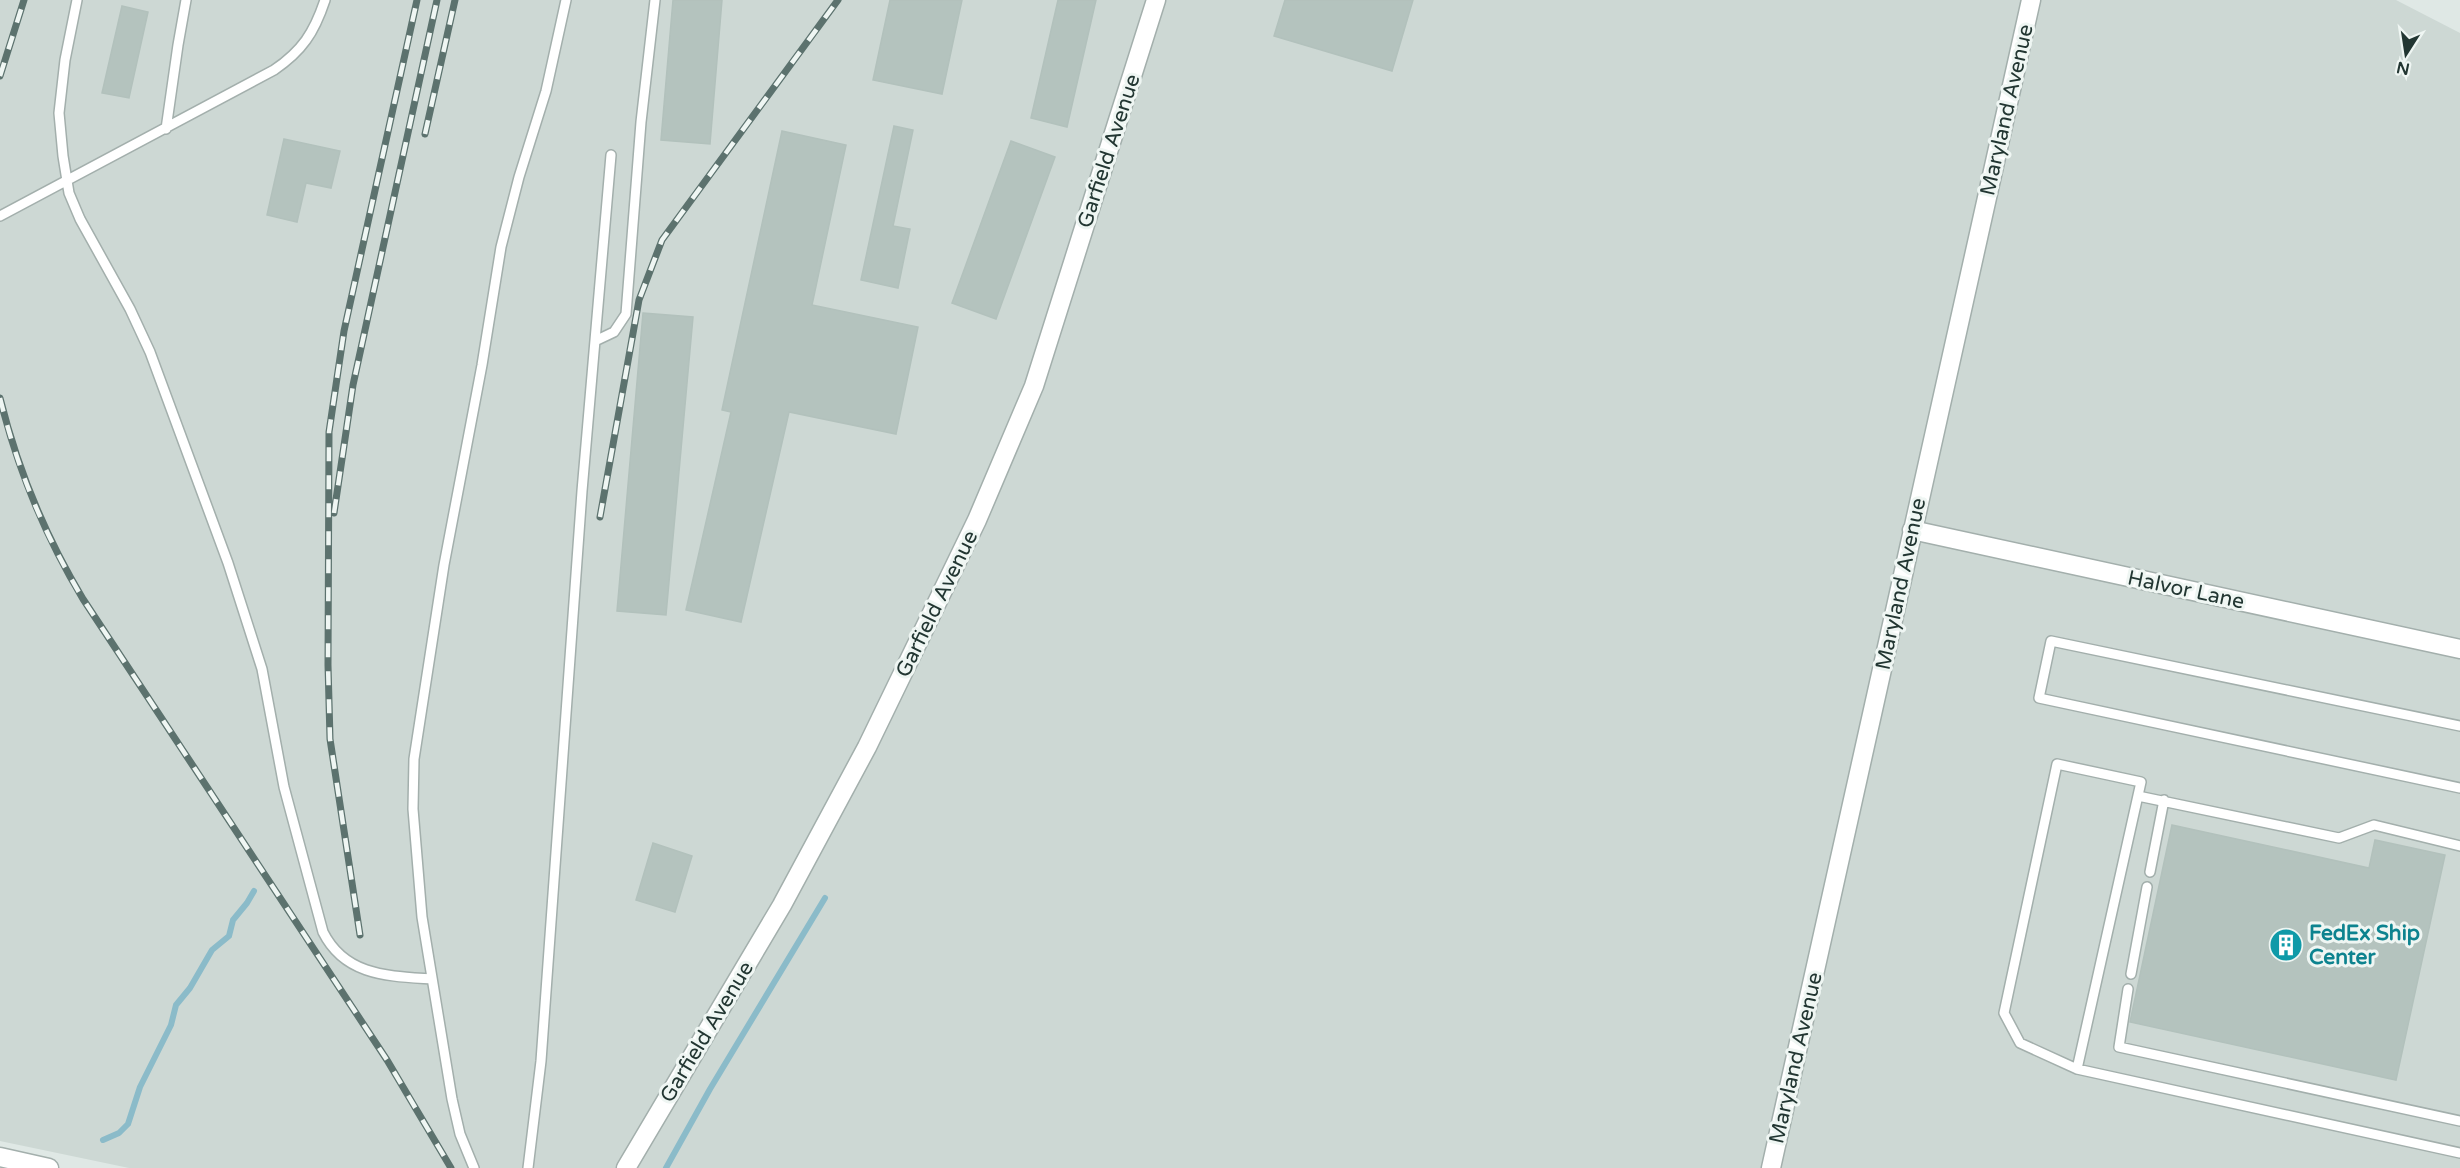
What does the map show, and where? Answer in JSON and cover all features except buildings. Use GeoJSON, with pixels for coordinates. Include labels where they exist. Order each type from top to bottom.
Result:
{"type":"FeatureCollection","features":[{"type":"Feature","properties":{"kind":"street","name":"Garfield Avenue"},"geometry":{"type":"LineString","coordinates":[[626,1168],[788,895],[867,747],[982,510],[1034,386],[1156,0]]}},
{"type":"Feature","properties":{"kind":"street","name":"Maryland Avenue"},"geometry":{"type":"LineString","coordinates":[[1772,1168],[2031,0]]}},
{"type":"Feature","properties":{"kind":"street","name":"Halvor Lane"},"geometry":{"type":"LineString","coordinates":[[1912,530],[2460,649]]}},
{"type":"Feature","properties":{"kind":"street"},"geometry":{"type":"LineString","coordinates":[[0,1157],[50,1168]]}},
{"type":"Feature","properties":{"kind":"lane"},"geometry":{"type":"LineString","coordinates":[[77,0],[63,70],[59,113],[67,181],[80,219],[130,309],[150,352],[228,563],[262,669],[284,787],[323,932],[335,952],[356,966],[389,975],[432,979]]}},
{"type":"Feature","properties":{"kind":"lane"},"geometry":{"type":"LineString","coordinates":[[166,129],[186,0]]}},
{"type":"Feature","properties":{"kind":"lane"},"geometry":{"type":"LineString","coordinates":[[0,216],[259,79],[288,61],[307,40],[325,0]]}},
{"type":"Feature","properties":{"kind":"lane"},"geometry":{"type":"LineString","coordinates":[[474,1168],[460,1134],[454,1109],[432,979],[420,897],[413,809],[414,759],[501,247],[519,177],[546,91],[566,0]]}},
{"type":"Feature","properties":{"kind":"lane"},"geometry":{"type":"LineString","coordinates":[[595,341],[614,332],[626,314],[641,122],[655,0]]}},
{"type":"Feature","properties":{"kind":"lane"},"geometry":{"type":"LineString","coordinates":[[528,1168],[541,1061],[611,155]]}},
{"type":"Feature","properties":{"kind":"lane"},"geometry":{"type":"LineString","coordinates":[[2460,726],[2051,641],[2039,698],[2460,788]]}},
{"type":"Feature","properties":{"kind":"lane"},"geometry":{"type":"LineString","coordinates":[[2077,1069],[2141,782],[2057,764],[2004,1013],[2020,1043],[2077,1069],[2460,1153]]}},
{"type":"Feature","properties":{"kind":"lane"},"geometry":{"type":"LineString","coordinates":[[2138,796],[2339,838],[2374,825],[2460,846]]}},
{"type":"Feature","properties":{"kind":"lane"},"geometry":{"type":"LineString","coordinates":[[2150,872],[2164,800]]}},
{"type":"Feature","properties":{"kind":"lane"},"geometry":{"type":"LineString","coordinates":[[2131,974],[2147,887]]}},
{"type":"Feature","properties":{"kind":"lane"},"geometry":{"type":"LineString","coordinates":[[2128,989],[2119,1047],[2460,1121]]}},
{"type":"Feature","properties":{"kind":"shaded area"},"geometry":{"type":"Polygon","coordinates":[[[0,0],[2396,0],[2460,33],[2460,1168],[129,1168],[0,1141],[0,0]]]}},
{"type":"Feature","properties":{"kind":"waterway"},"geometry":{"type":"LineString","coordinates":[[103,1140],[119,1133],[128,1124],[140,1087],[171,1025],[176,1005],[190,988],[212,950],[229,936],[233,920],[254,891]]}},
{"type":"Feature","properties":{"kind":"waterway"},"geometry":{"type":"LineString","coordinates":[[666,1168],[710,1089],[825,898]]}},
{"type":"Feature","properties":{"kind":"railway"},"geometry":{"type":"LineString","coordinates":[[0,76],[24,0]]}},
{"type":"Feature","properties":{"kind":"railway"},"geometry":{"type":"LineString","coordinates":[[360,935],[330,739],[329,432],[344,331],[417,0]]}},
{"type":"Feature","properties":{"kind":"railway"},"geometry":{"type":"LineString","coordinates":[[334,513],[353,385],[437,0]]}},
{"type":"Feature","properties":{"kind":"railway"},"geometry":{"type":"LineString","coordinates":[[425,134],[455,0]]}},
{"type":"Feature","properties":{"kind":"railway"},"geometry":{"type":"LineString","coordinates":[[600,517],[639,300],[662,240],[838,0]]}},
{"type":"Feature","properties":{"kind":"railway"},"geometry":{"type":"LineString","coordinates":[[0,398],[15,451],[34,502],[56,550],[83,599],[387,1060],[451,1168]]}},
{"type":"Feature","properties":{"kind":"place","name":"FedEx Ship Center"},"geometry":{"type":"Point","coordinates":[2286,945]}}]}
